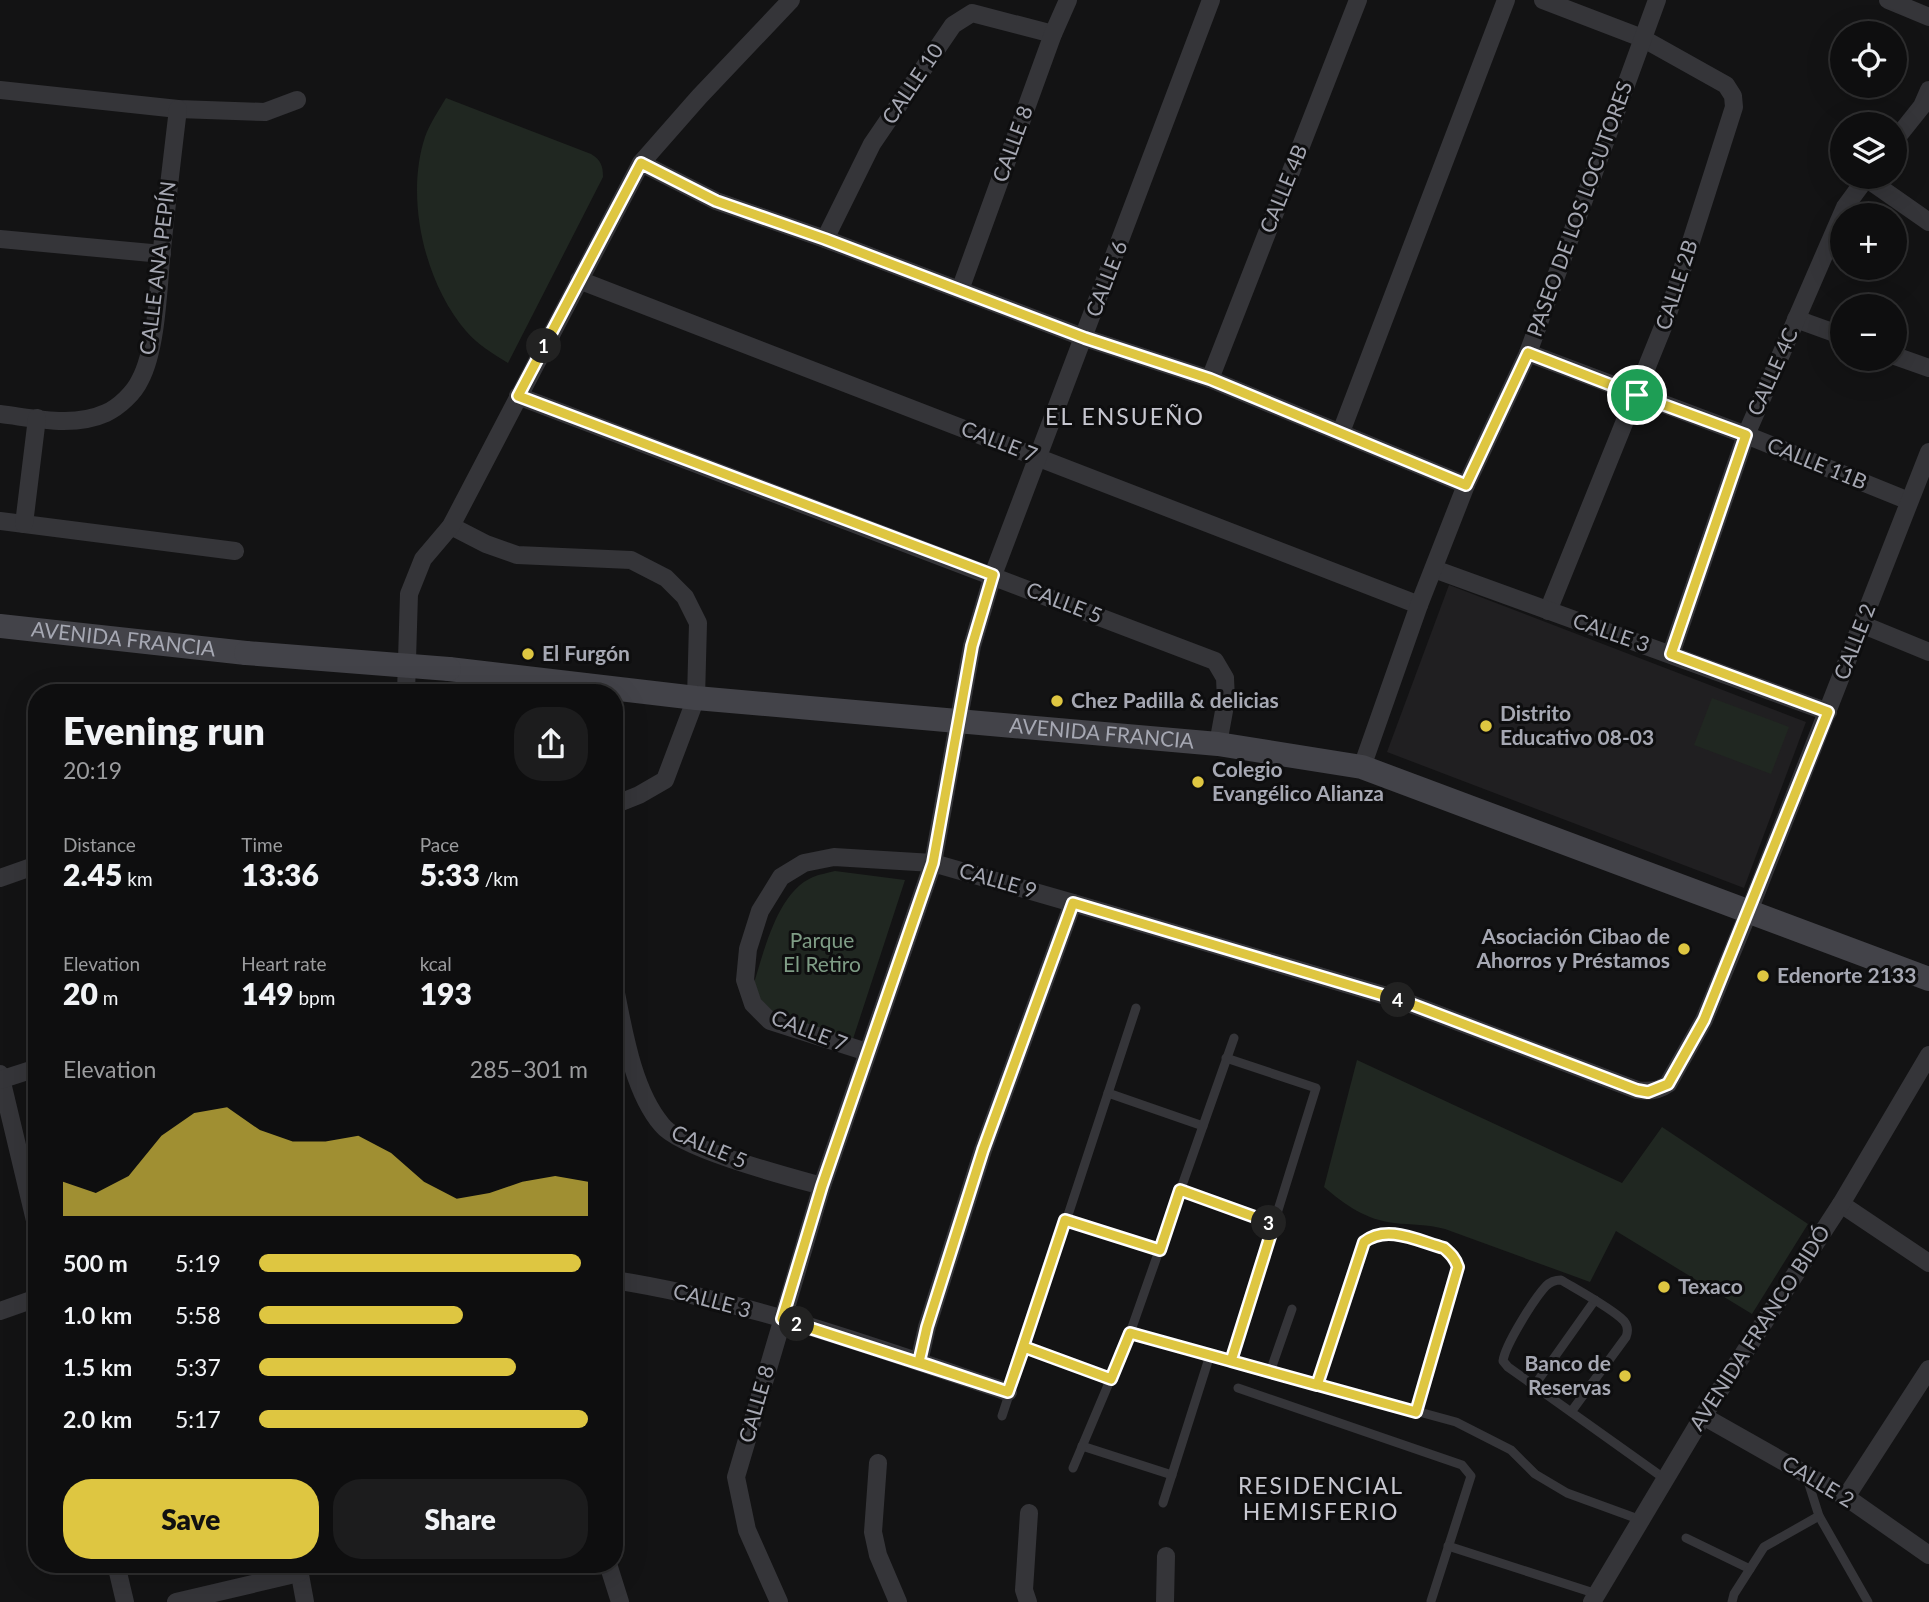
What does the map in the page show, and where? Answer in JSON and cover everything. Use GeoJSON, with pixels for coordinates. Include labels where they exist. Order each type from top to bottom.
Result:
{"type":"FeatureCollection","features":[{"type":"Feature","properties":{"kind":"main road","name":"AVENIDA FRANCIA"},"geometry":{"type":"LineString","coordinates":[[0,626],[246,653],[449,669],[577,684]]}},
{"type":"Feature","properties":{"kind":"main road","name":"AVENIDA FRANCIA"},"geometry":{"type":"LineString","coordinates":[[623,689],[1218,744],[1362,767],[1929,979]]}},
{"type":"Feature","properties":{"kind":"street"},"geometry":{"type":"LineString","coordinates":[[406,684],[409,594],[424,559],[451,526],[641,163],[791,0]]}},
{"type":"Feature","properties":{"kind":"street","name":"CALLE 8"},"geometry":{"type":"LineString","coordinates":[[960,289],[1053,34],[1068,0]]}},
{"type":"Feature","properties":{"kind":"street","name":"CALLE 6"},"geometry":{"type":"LineString","coordinates":[[959,720],[972,646],[993,575],[1212,0]]}},
{"type":"Feature","properties":{"kind":"street","name":"CALLE 4B"},"geometry":{"type":"LineString","coordinates":[[1210,379],[1358,0]]}},
{"type":"Feature","properties":{"kind":"street"},"geometry":{"type":"LineString","coordinates":[[1341,432],[1506,0]]}},
{"type":"Feature","properties":{"kind":"street","name":"CALLE 2B"},"geometry":{"type":"LineString","coordinates":[[1543,0],[1642,38],[1726,85],[1733,96],[1734,107],[1667,317],[1548,611]]}},
{"type":"Feature","properties":{"kind":"street","name":"PASEO DE LOS LOCUTORES"},"geometry":{"type":"LineString","coordinates":[[1362,767],[1419,605],[1466,485],[1528,353],[1657,0]]}},
{"type":"Feature","properties":{"kind":"street"},"geometry":{"type":"LineString","coordinates":[[1888,0],[1929,16]]}},
{"type":"Feature","properties":{"kind":"street","name":"CALLE 10"},"geometry":{"type":"LineString","coordinates":[[825,239],[872,144],[953,25],[972,13],[1053,34]]}},
{"type":"Feature","properties":{"kind":"street"},"geometry":{"type":"LineString","coordinates":[[0,90],[177,109],[265,112],[297,100]]}},
{"type":"Feature","properties":{"kind":"street"},"geometry":{"type":"LineString","coordinates":[[1907,125],[1922,106],[1929,90]]}},
{"type":"Feature","properties":{"kind":"street","name":"CALLE ANA PEPÍN"},"geometry":{"type":"LineString","coordinates":[[0,414],[88,421],[109,412],[128,397],[140,381],[148,358],[177,109]]}},
{"type":"Feature","properties":{"kind":"street"},"geometry":{"type":"LineString","coordinates":[[641,163],[716,201],[960,289],[1085,338],[1210,379],[1466,485]]}},
{"type":"Feature","properties":{"kind":"street","name":"CALLE 4C"},"geometry":{"type":"LineString","coordinates":[[1671,654],[1746,435],[1845,207],[1858,189]]}},
{"type":"Feature","properties":{"kind":"street"},"geometry":{"type":"LineString","coordinates":[[1883,189],[1929,222]]}},
{"type":"Feature","properties":{"kind":"street"},"geometry":{"type":"LineString","coordinates":[[0,239],[162,254]]}},
{"type":"Feature","properties":{"kind":"street","name":"CALLE 7"},"geometry":{"type":"LineString","coordinates":[[579,280],[1419,605]]}},
{"type":"Feature","properties":{"kind":"street"},"geometry":{"type":"LineString","coordinates":[[1796,319],[1830,331]]}},
{"type":"Feature","properties":{"kind":"street","name":"CALLE 11B"},"geometry":{"type":"LineString","coordinates":[[1528,353],[1746,435],[1909,501]]}},
{"type":"Feature","properties":{"kind":"street"},"geometry":{"type":"LineString","coordinates":[[1907,360],[1929,368]]}},
{"type":"Feature","properties":{"kind":"street","name":"CALLE 5"},"geometry":{"type":"LineString","coordinates":[[518,396],[993,575],[1215,662],[1225,678],[1226,689],[1218,744]]}},
{"type":"Feature","properties":{"kind":"street"},"geometry":{"type":"LineString","coordinates":[[24,524],[37,418]]}},
{"type":"Feature","properties":{"kind":"street","name":"CALLE 2"},"geometry":{"type":"LineString","coordinates":[[1749,911],[1929,452]]}},
{"type":"Feature","properties":{"kind":"street"},"geometry":{"type":"LineString","coordinates":[[0,521],[235,551]]}},
{"type":"Feature","properties":{"kind":"street"},"geometry":{"type":"LineString","coordinates":[[451,526],[486,544],[516,555],[631,560],[666,578],[685,597],[698,623],[696,698],[665,780],[639,796],[623,802]]}},
{"type":"Feature","properties":{"kind":"street","name":"CALLE 3"},"geometry":{"type":"LineString","coordinates":[[1434,569],[1828,712]]}},
{"type":"Feature","properties":{"kind":"street"},"geometry":{"type":"LineString","coordinates":[[1861,624],[1929,652]]}},
{"type":"Feature","properties":{"kind":"street","name":"CALLE 8"},"geometry":{"type":"LineString","coordinates":[[779,1602],[747,1530],[736,1477],[822,1186],[933,863],[959,720]]}},
{"type":"Feature","properties":{"kind":"street","name":"CALLE 7"},"geometry":{"type":"LineString","coordinates":[[867,1052],[770,1021],[753,1004],[745,981],[748,949],[760,911],[781,877],[804,863],[834,857],[933,863]]}},
{"type":"Feature","properties":{"kind":"street","name":"CALLE 9"},"geometry":{"type":"LineString","coordinates":[[933,863],[1403,1001],[1648,1092],[1668,1084],[1704,1020],[1749,911]]}},
{"type":"Feature","properties":{"kind":"street"},"geometry":{"type":"LineString","coordinates":[[0,878],[28,868]]}},
{"type":"Feature","properties":{"kind":"street"},"geometry":{"type":"LineString","coordinates":[[919,1362],[927,1327],[983,1150],[1073,903]]}},
{"type":"Feature","properties":{"kind":"street","name":"CALLE 5"},"geometry":{"type":"LineString","coordinates":[[623,1022],[634,1069],[646,1102],[663,1127],[680,1139],[764,1170],[822,1186]]}},
{"type":"Feature","properties":{"kind":"street","name":"AVENIDA FRANCO BIDÓ"},"geometry":{"type":"LineString","coordinates":[[1594,1598],[1703,1416],[1841,1204],[1929,1055]]}},
{"type":"Feature","properties":{"kind":"street"},"geometry":{"type":"LineString","coordinates":[[28,1070],[1,1078],[28,1191]]}},
{"type":"Feature","properties":{"kind":"street"},"geometry":{"type":"LineString","coordinates":[[1841,1204],[1929,1263]]}},
{"type":"Feature","properties":{"kind":"street","name":"CALLE 3"},"geometry":{"type":"LineString","coordinates":[[623,1281],[654,1286],[782,1319],[1008,1392]]}},
{"type":"Feature","properties":{"kind":"street"},"geometry":{"type":"LineString","coordinates":[[0,1311],[28,1301]]}},
{"type":"Feature","properties":{"kind":"street"},"geometry":{"type":"LineString","coordinates":[[1846,1497],[1929,1369]]}},
{"type":"Feature","properties":{"kind":"street","name":"CALLE 2"},"geometry":{"type":"LineString","coordinates":[[1703,1416],[1846,1497],[1929,1555]]}},
{"type":"Feature","properties":{"kind":"street"},"geometry":{"type":"LineString","coordinates":[[878,1463],[873,1532],[878,1555],[898,1602]]}},
{"type":"Feature","properties":{"kind":"street"},"geometry":{"type":"LineString","coordinates":[[1028,1602],[1024,1590],[1029,1513]]}},
{"type":"Feature","properties":{"kind":"street"},"geometry":{"type":"LineString","coordinates":[[1165,1602],[1166,1556]]}},
{"type":"Feature","properties":{"kind":"street"},"geometry":{"type":"LineString","coordinates":[[118,1573],[125,1602]]}},
{"type":"Feature","properties":{"kind":"street"},"geometry":{"type":"LineString","coordinates":[[176,1602],[284,1573]]}},
{"type":"Feature","properties":{"kind":"street"},"geometry":{"type":"LineString","coordinates":[[300,1573],[305,1602]]}},
{"type":"Feature","properties":{"kind":"street"},"geometry":{"type":"LineString","coordinates":[[611,1573],[620,1602]]}},
{"type":"Feature","properties":{"kind":"lane"},"geometry":{"type":"LineString","coordinates":[[1002,1416],[1136,1008]]}},
{"type":"Feature","properties":{"kind":"lane"},"geometry":{"type":"LineString","coordinates":[[1073,1468],[1130,1333],[1234,1038]]}},
{"type":"Feature","properties":{"kind":"lane"},"geometry":{"type":"LineString","coordinates":[[1226,1058],[1316,1088],[1231,1361]]}},
{"type":"Feature","properties":{"kind":"lane"},"geometry":{"type":"LineString","coordinates":[[1108,1093],[1203,1126]]}},
{"type":"Feature","properties":{"kind":"lane"},"geometry":{"type":"LineString","coordinates":[[1180,1190],[1274,1224]]}},
{"type":"Feature","properties":{"kind":"lane"},"geometry":{"type":"LineString","coordinates":[[1065,1220],[1160,1250]]}},
{"type":"Feature","properties":{"kind":"lane"},"geometry":{"type":"LineString","coordinates":[[1317,1385],[1364,1242],[1370,1237],[1387,1233],[1444,1248],[1455,1259],[1458,1267],[1416,1412]]}},
{"type":"Feature","properties":{"kind":"lane"},"geometry":{"type":"LineString","coordinates":[[1571,1412],[1628,1333],[1625,1322],[1595,1300],[1561,1280],[1556,1280],[1545,1287],[1504,1353],[1503,1361],[1534,1386],[1665,1479]]}},
{"type":"Feature","properties":{"kind":"lane"},"geometry":{"type":"LineString","coordinates":[[1534,1386],[1595,1300]]}},
{"type":"Feature","properties":{"kind":"lane"},"geometry":{"type":"LineString","coordinates":[[1270,1371],[1292,1309]]}},
{"type":"Feature","properties":{"kind":"lane"},"geometry":{"type":"LineString","coordinates":[[1130,1333],[1457,1422],[1511,1450],[1535,1474],[1567,1493],[1641,1520]]}},
{"type":"Feature","properties":{"kind":"lane"},"geometry":{"type":"LineString","coordinates":[[1024,1347],[1111,1379]]}},
{"type":"Feature","properties":{"kind":"lane"},"geometry":{"type":"LineString","coordinates":[[1163,1503],[1210,1355]]}},
{"type":"Feature","properties":{"kind":"lane"},"geometry":{"type":"LineString","coordinates":[[1238,1388],[1462,1465],[1471,1476],[1431,1601]]}},
{"type":"Feature","properties":{"kind":"lane"},"geometry":{"type":"LineString","coordinates":[[1082,1447],[1172,1475]]}},
{"type":"Feature","properties":{"kind":"lane"},"geometry":{"type":"LineString","coordinates":[[1806,1474],[1819,1516],[1868,1602]]}},
{"type":"Feature","properties":{"kind":"lane"},"geometry":{"type":"LineString","coordinates":[[1732,1602],[1764,1547],[1819,1516]]}},
{"type":"Feature","properties":{"kind":"lane"},"geometry":{"type":"LineString","coordinates":[[1686,1538],[1750,1569]]}},
{"type":"Feature","properties":{"kind":"lane"},"geometry":{"type":"LineString","coordinates":[[1448,1546],[1594,1598]]}},
{"type":"Feature","properties":{"kind":"shaded area"},"geometry":{"type":"Polygon","coordinates":[[[1449,585],[1806,722],[1744,888],[1387,752],[1449,585]]]}},
{"type":"Feature","properties":{"kind":"green space"},"geometry":{"type":"Polygon","coordinates":[[[446,98],[591,154],[602,166],[603,177],[508,363],[475,340],[451,311],[429,264],[422,238],[418,212],[419,161],[427,132],[446,98]]]}},
{"type":"Feature","properties":{"kind":"green space"},"geometry":{"type":"Polygon","coordinates":[[[1712,698],[1789,727],[1771,774],[1694,745],[1712,698]]]}},
{"type":"Feature","properties":{"kind":"green space","name":"Parque El Retiro"},"geometry":{"type":"Polygon","coordinates":[[[835,871],[905,880],[852,1042],[768,1022],[753,986],[767,941],[790,896],[813,877],[835,871]]]}},
{"type":"Feature","properties":{"kind":"green space"},"geometry":{"type":"Polygon","coordinates":[[[1357,1060],[1622,1183],[1662,1127],[1808,1224],[1752,1314],[1616,1231],[1590,1282],[1445,1229],[1375,1219],[1348,1206],[1324,1187],[1357,1060]]]}},
{"type":"Feature","properties":{"kind":"place","name":"El Furgón"},"geometry":{"type":"Point","coordinates":[528,654]}},
{"type":"Feature","properties":{"kind":"place","name":"Chez Padilla & delicias"},"geometry":{"type":"Point","coordinates":[1057,701]}},
{"type":"Feature","properties":{"kind":"place","name":"Distrito Educativo 08-03"},"geometry":{"type":"Point","coordinates":[1486,726]}},
{"type":"Feature","properties":{"kind":"place","name":"Colegio Evangélico Alianza"},"geometry":{"type":"Point","coordinates":[1198,782]}},
{"type":"Feature","properties":{"kind":"place","name":"Asociación Cibao de Ahorros y Préstamos"},"geometry":{"type":"Point","coordinates":[1684,949]}},
{"type":"Feature","properties":{"kind":"place","name":"Edenorte 2133"},"geometry":{"type":"Point","coordinates":[1763,976]}},
{"type":"Feature","properties":{"kind":"place","name":"Texaco"},"geometry":{"type":"Point","coordinates":[1664,1287]}},
{"type":"Feature","properties":{"kind":"place","name":"Banco de Reservas"},"geometry":{"type":"Point","coordinates":[1625,1376]}},
{"type":"Feature","properties":{"kind":"district","name":"EL ENSUEÑO"},"geometry":{"type":"Point","coordinates":[1125,417]}},
{"type":"Feature","properties":{"kind":"district","name":"RESIDENCIAL HEMISFERIO"},"geometry":{"type":"Point","coordinates":[1321,1499]}},
{"type":"Feature","properties":{"kind":"route"},"geometry":{"type":"LineString","coordinates":[[1637,395],[1528,353],[1466,485],[1210,379],[1085,338],[960,289],[716,201],[641,163],[518,396],[993,575],[972,646],[933,863],[822,1186],[782,1319],[1008,1392],[1024,1347],[1111,1379],[1130,1333],[1231,1361],[1416,1412],[1458,1267],[1450,1253],[1444,1248],[1387,1233],[1370,1237],[1364,1242],[1318,1380],[1317,1385],[1231,1361],[1274,1224],[1180,1190],[1160,1250],[1065,1220],[1008,1392],[919,1362],[927,1327],[983,1150],[1073,903],[1403,1001],[1637,1090],[1648,1092],[1668,1084],[1704,1020],[1828,712],[1671,654],[1746,435],[1637,395]]}}]}
